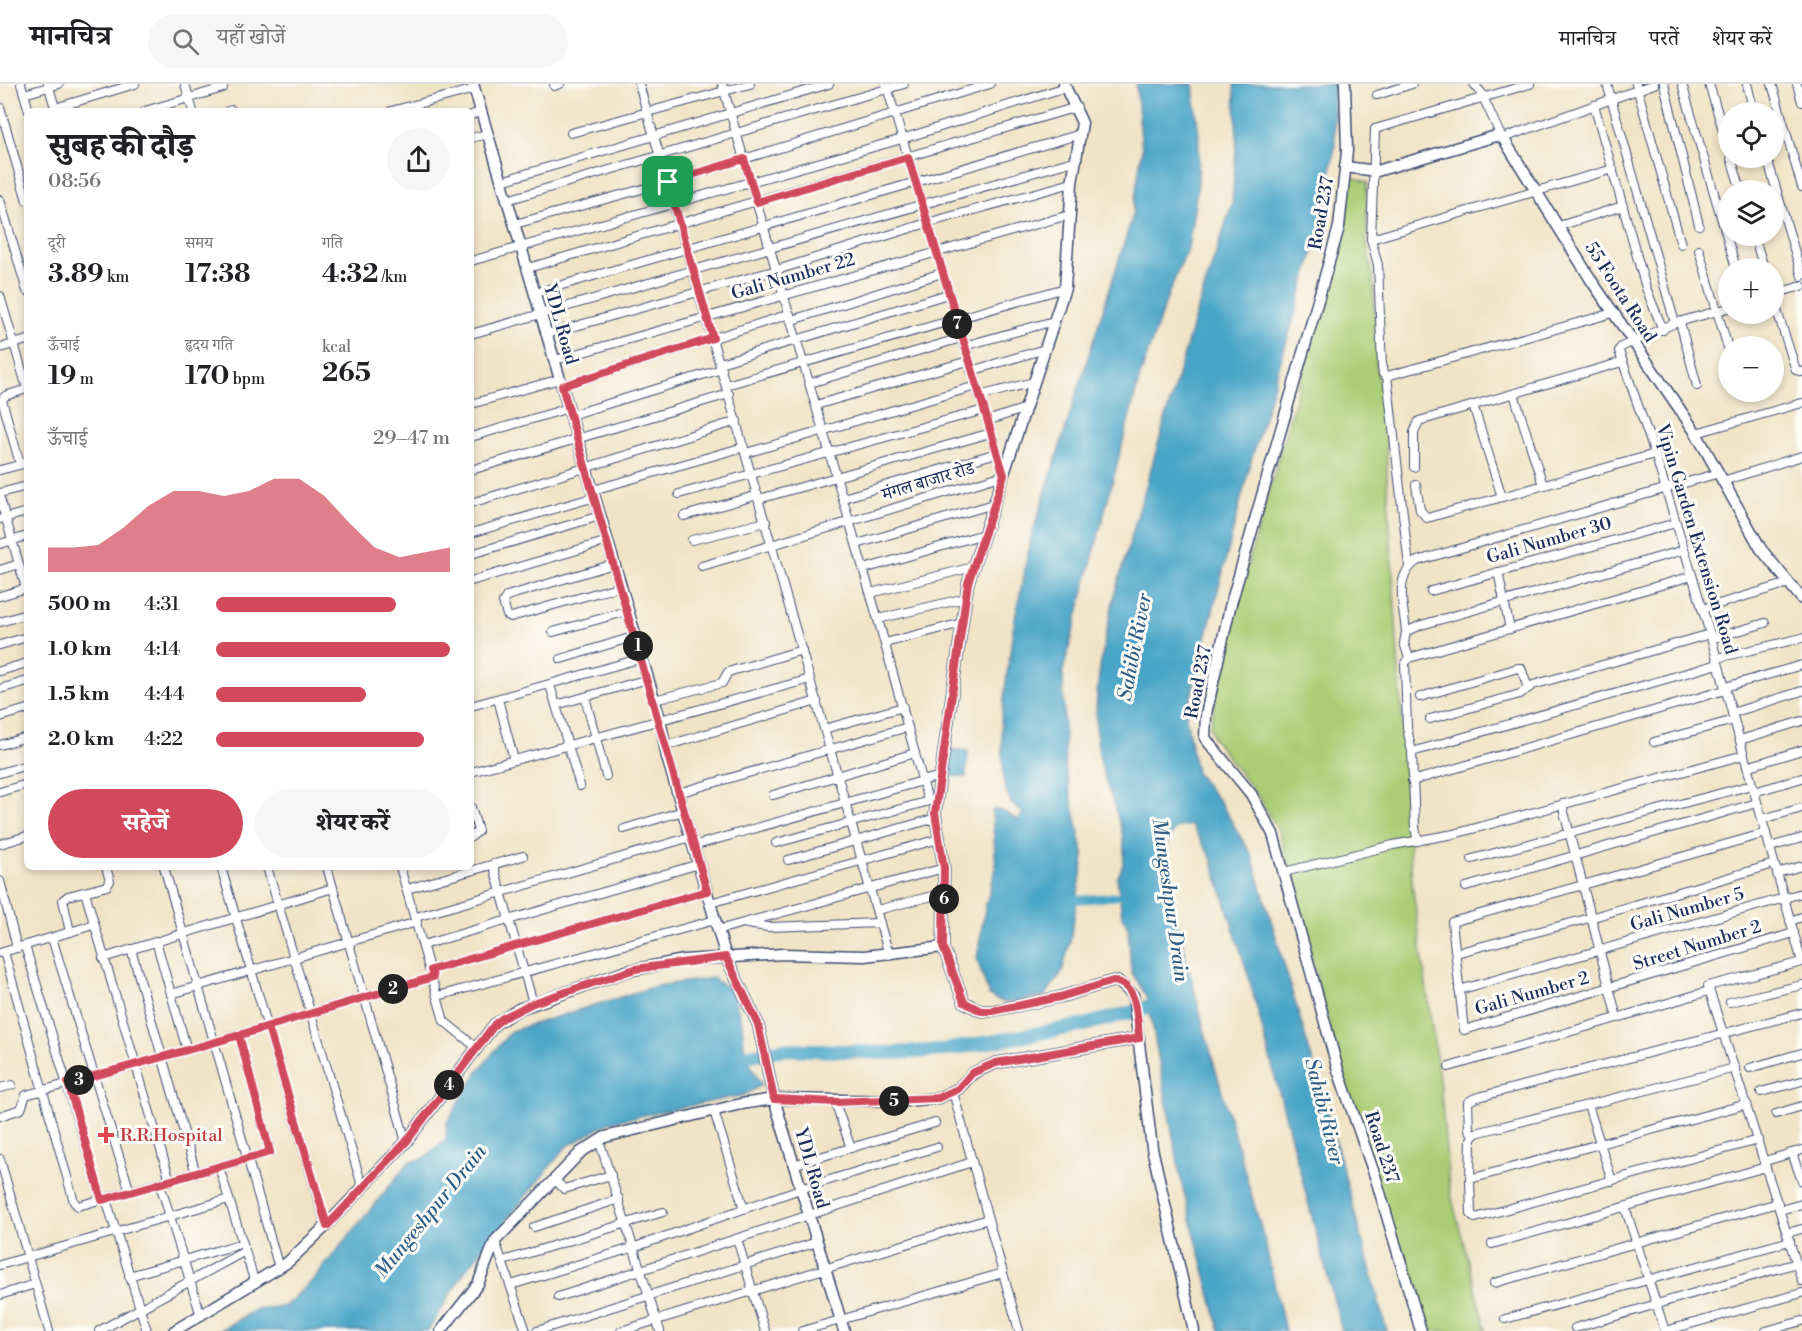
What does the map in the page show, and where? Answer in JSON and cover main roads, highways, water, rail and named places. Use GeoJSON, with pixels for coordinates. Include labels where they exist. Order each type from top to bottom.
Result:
{"type":"FeatureCollection","features":[{"type":"Feature","properties":{"kind":"water"},"geometry":{"type":"Polygon","coordinates":[[[1136,84],[1193,84],[1199,136],[1198,185],[1188,247],[1168,295],[1140,376],[1063,671],[1065,767],[1084,857],[1070,942],[1062,972],[1045,996],[1005,1003],[989,996],[977,959],[985,908],[996,868],[992,810],[1000,810],[1018,820],[1023,813],[1012,804],[1004,785],[1001,720],[1013,629],[1031,538],[1132,218],[1142,149],[1136,84]]]}},
{"type":"Feature","properties":{"kind":"water","name":"Sahibi River"},"geometry":{"type":"Polygon","coordinates":[[[1234,84],[1333,84],[1335,147],[1320,230],[1250,464],[1186,717],[1196,773],[1220,802],[1252,856],[1323,1096],[1387,1331],[1342,1331],[1249,978],[1211,857],[1191,825],[1175,828],[1165,848],[1169,890],[1205,1032],[1265,1242],[1285,1331],[1220,1331],[1182,1185],[1147,997],[1131,971],[1128,927],[1122,915],[1117,878],[1123,865],[1122,835],[1119,819],[1103,773],[1097,739],[1099,676],[1115,593],[1194,320],[1232,204],[1237,138],[1234,84]]]}},
{"type":"Feature","properties":{"kind":"water"},"geometry":{"type":"Polygon","coordinates":[[[950,749],[968,751],[966,777],[948,776],[950,749]]]}},
{"type":"Feature","properties":{"kind":"water"},"geometry":{"type":"Polygon","coordinates":[[[713,978],[732,991],[742,1022],[745,1055],[762,1085],[744,1095],[610,1122],[566,1147],[465,1271],[428,1331],[219,1331],[256,1309],[285,1306],[313,1280],[409,1162],[423,1159],[446,1139],[447,1122],[479,1070],[511,1031],[656,986],[713,978]]]}},
{"type":"Feature","properties":{"kind":"waterway"},"geometry":{"type":"LineString","coordinates":[[1070,895],[1078,900],[1119,896]]}},
{"type":"Feature","properties":{"kind":"waterway","name":"Mungeshpur Drain"},"geometry":{"type":"LineString","coordinates":[[728,1059],[784,1049],[893,1053],[945,1050],[1084,1025],[1140,1010],[1165,999]]}},
{"type":"Feature","properties":{"kind":"place","name":"R.R.Hospital"},"geometry":{"type":"Point","coordinates":[106,1135]}}]}
